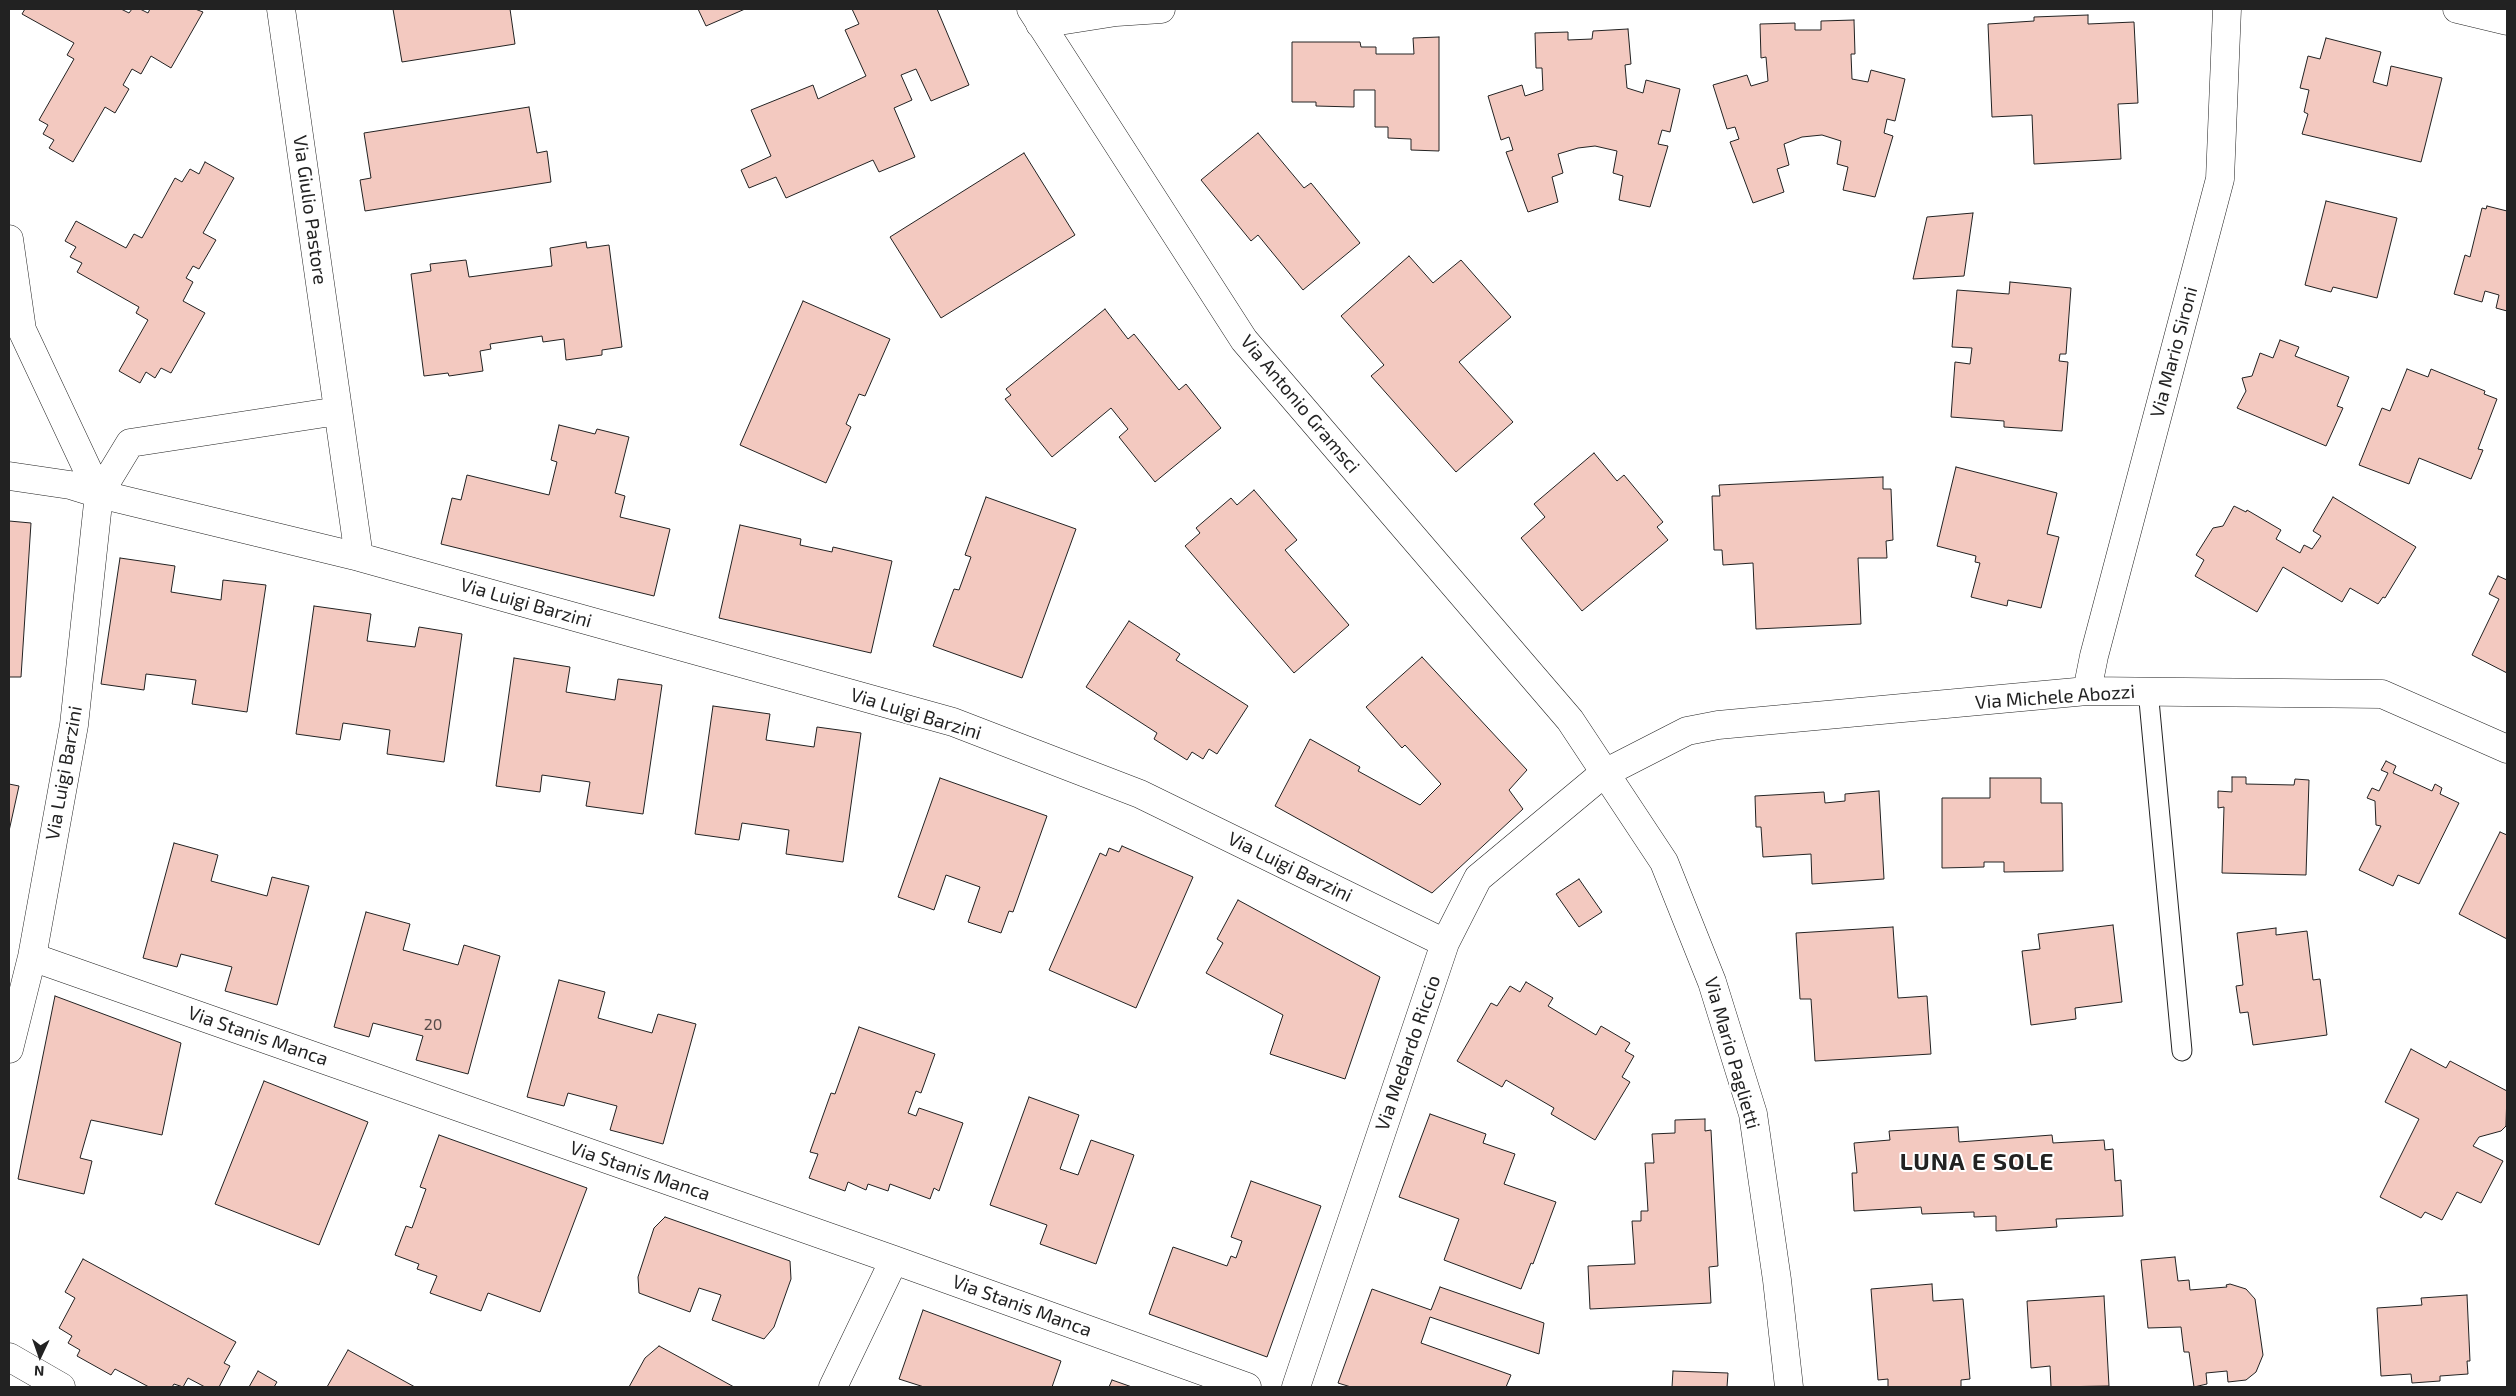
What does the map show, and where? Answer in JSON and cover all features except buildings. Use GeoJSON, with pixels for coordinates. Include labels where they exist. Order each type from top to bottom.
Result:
{"type":"FeatureCollection","features":[{"type":"Feature","properties":{"kind":"street","name":"Via Giulio Pastore"},"geometry":{"type":"LineString","coordinates":[[281,9],[338,411]]}},
{"type":"Feature","properties":{"kind":"street"},"geometry":{"type":"LineString","coordinates":[[1036,16],[1162,9]]}},
{"type":"Feature","properties":{"kind":"street","name":"Via Mario Sironi"},"geometry":{"type":"LineString","coordinates":[[2087,691],[2094,656],[2220,179],[2227,9]]}},
{"type":"Feature","properties":{"kind":"street"},"geometry":{"type":"LineString","coordinates":[[2457,9],[2507,21]]}},
{"type":"Feature","properties":{"kind":"street","name":"Via Antonio Gramsci"},"geometry":{"type":"LineString","coordinates":[[1036,16],[1244,340],[1570,720],[1604,774]]}},
{"type":"Feature","properties":{"kind":"street"},"geometry":{"type":"LineString","coordinates":[[9,239],[22,330],[99,494]]}},
{"type":"Feature","properties":{"kind":"street","name":"Via Luigi Barzini"},"geometry":{"type":"LineString","coordinates":[[9,1049],[32,957],[74,725],[99,494],[130,443],[338,411]]}},
{"type":"Feature","properties":{"kind":"street"},"geometry":{"type":"LineString","coordinates":[[338,411],[359,557]]}},
{"type":"Feature","properties":{"kind":"street","name":"Via Luigi Barzini"},"geometry":{"type":"LineString","coordinates":[[9,476],[70,485],[99,494],[359,557],[953,722],[1140,794],[1445,943]]}},
{"type":"Feature","properties":{"kind":"street","name":"Via Michele Abozzi"},"geometry":{"type":"LineString","coordinates":[[1604,774],[1687,731],[1718,725],[2087,691],[2148,690],[2382,694],[2507,749]]}},
{"type":"Feature","properties":{"kind":"street","name":"Via Medardo Riccio"},"geometry":{"type":"LineString","coordinates":[[1296,1387],[1445,943],[1478,878],[1604,774]]}},
{"type":"Feature","properties":{"kind":"street","name":"Via Mario Paglietti"},"geometry":{"type":"LineString","coordinates":[[1604,774],[1664,862],[1712,982],[1753,1114],[1778,1280],[1789,1387]]}},
{"type":"Feature","properties":{"kind":"street","name":"Via Stanis Manca"},"geometry":{"type":"LineString","coordinates":[[32,957],[894,1260],[1247,1387]]}},
{"type":"Feature","properties":{"kind":"street"},"geometry":{"type":"LineString","coordinates":[[833,1387],[894,1260]]}},
{"type":"Feature","properties":{"kind":"street"},"geometry":{"type":"LineString","coordinates":[[9,1357],[61,1387]]}},
{"type":"Feature","properties":{"kind":"lane"},"geometry":{"type":"LineString","coordinates":[[2148,690],[2182,1051]]}},
{"type":"Feature","properties":{"kind":"district","name":"LUNA E SOLE"},"geometry":{"type":"Point","coordinates":[1977,1162]}}]}
